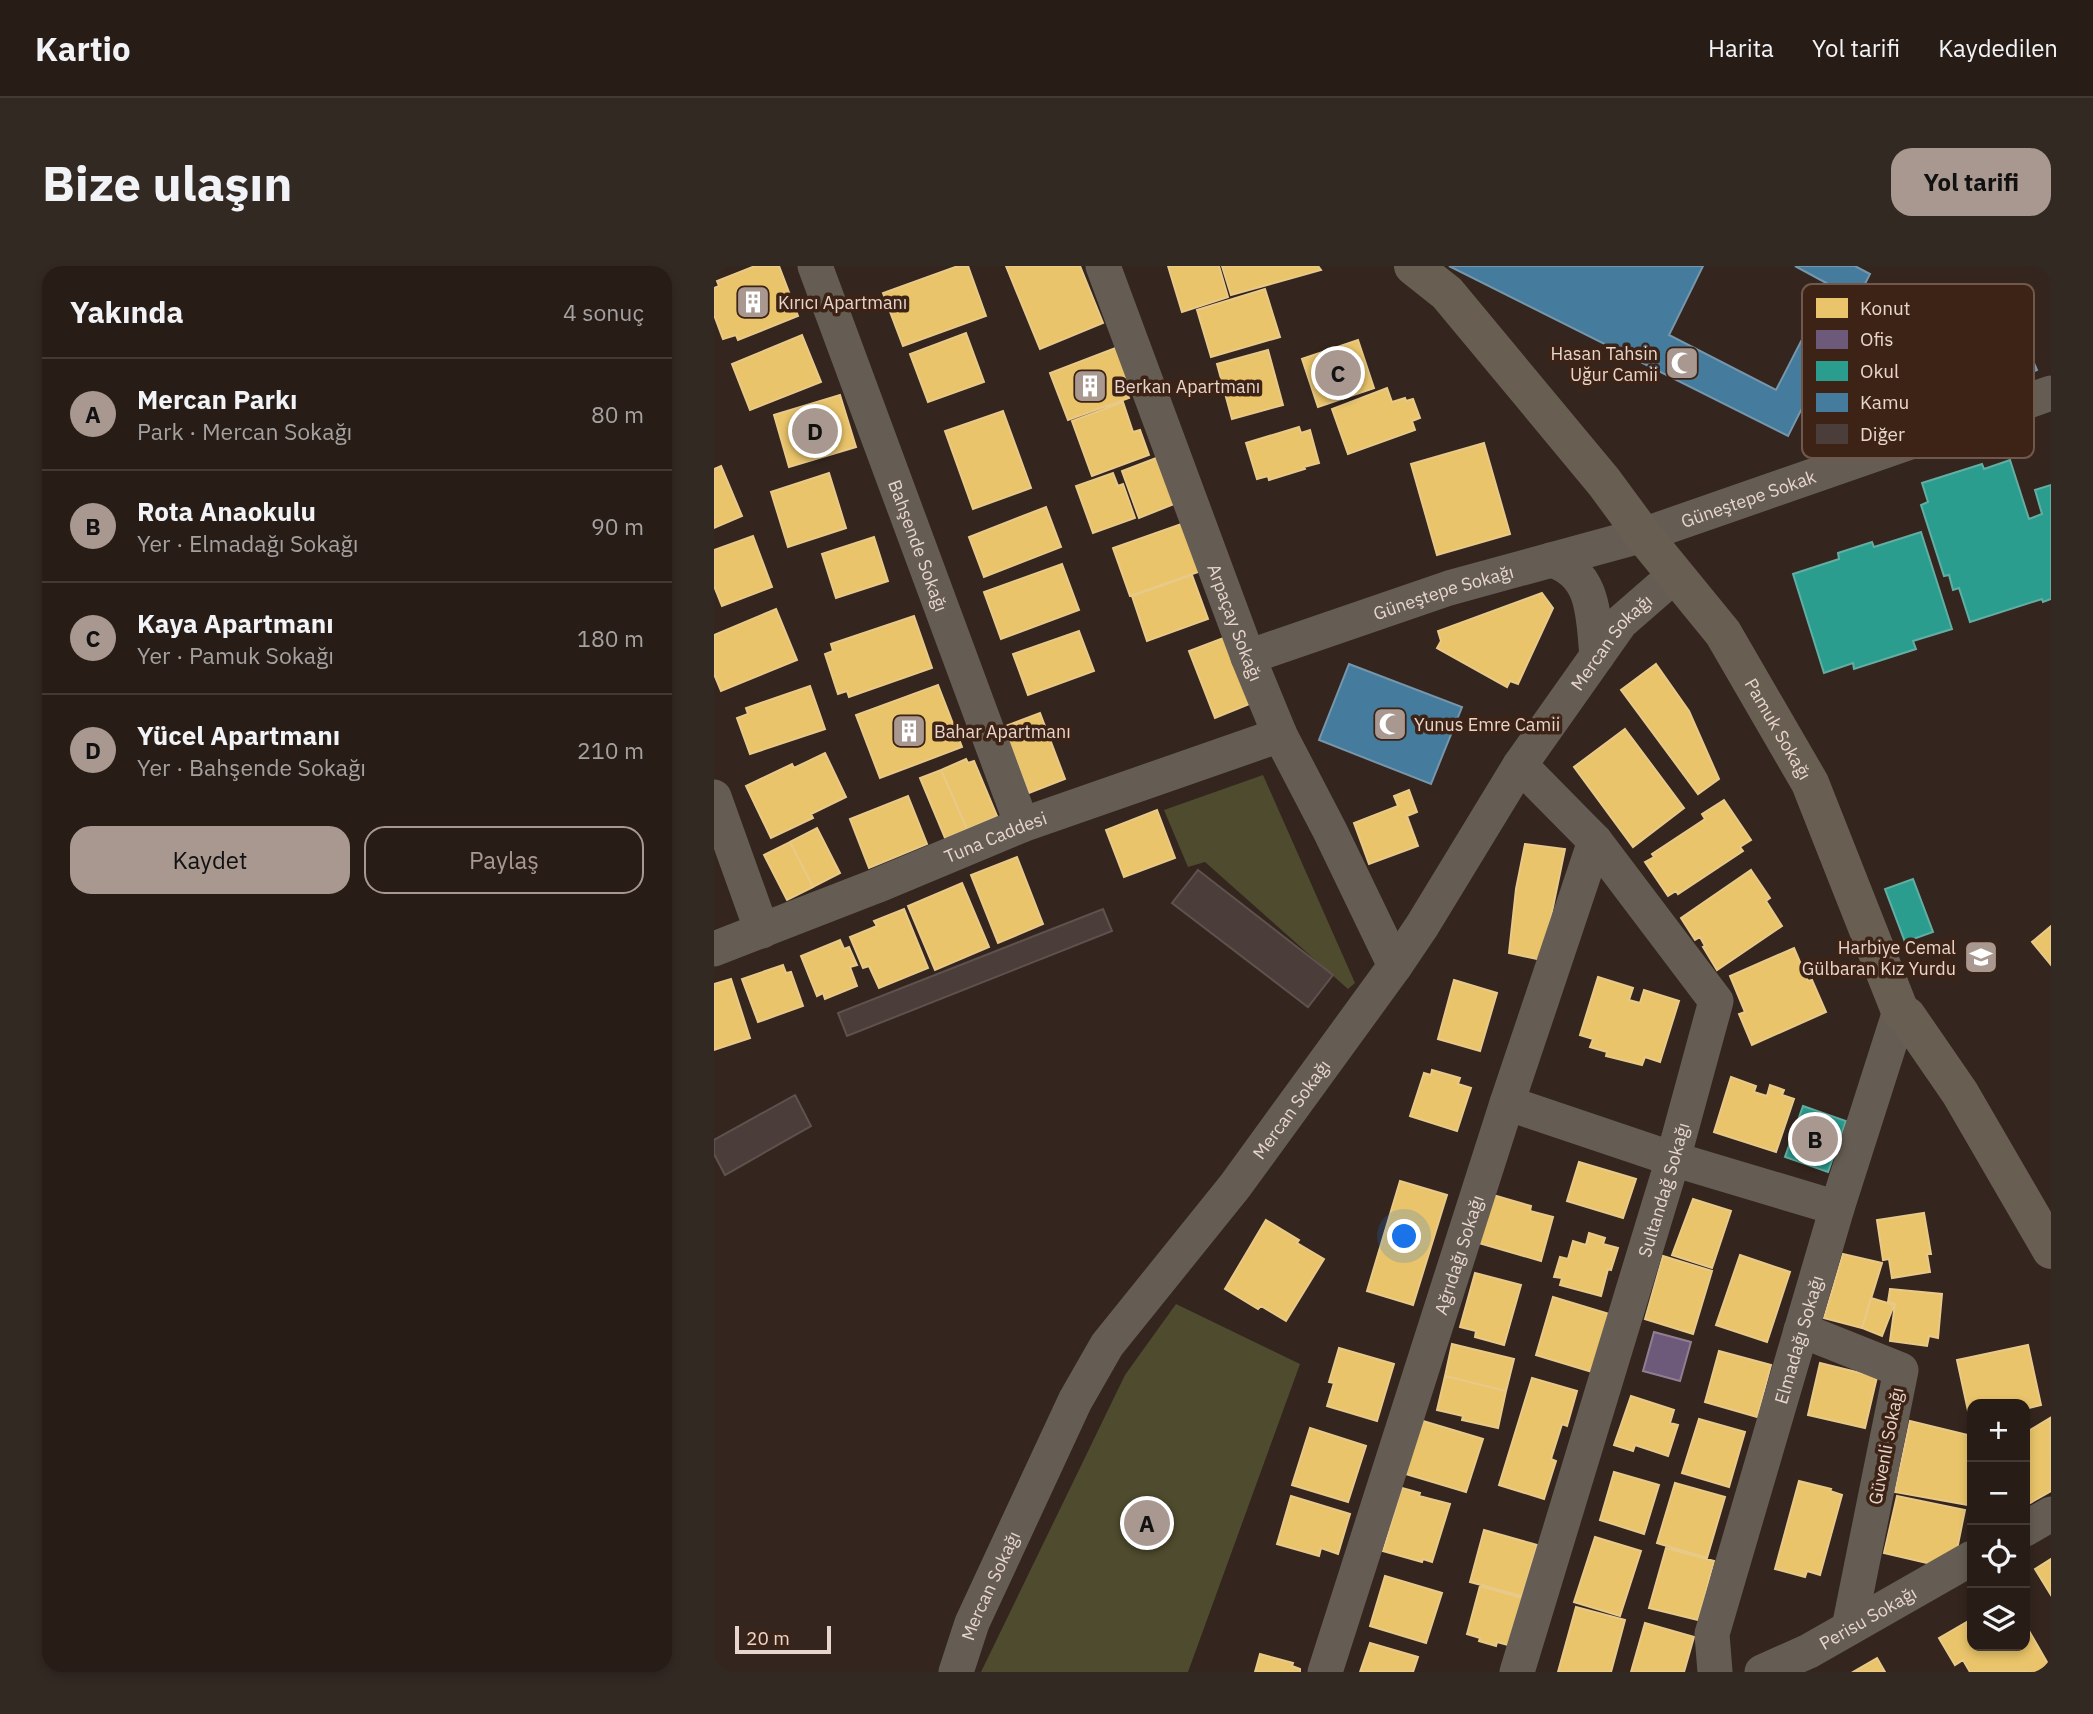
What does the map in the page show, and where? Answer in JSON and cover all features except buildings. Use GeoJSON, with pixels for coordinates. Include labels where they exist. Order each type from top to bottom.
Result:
{"type":"FeatureCollection","features":[{"type":"Feature","properties":{"kind":"street","name":"Bahşende Sokağı"},"geometry":{"type":"LineString","coordinates":[[815,266],[1022,825]]}},
{"type":"Feature","properties":{"kind":"street","name":"Arpaçay Sokağı"},"geometry":{"type":"LineString","coordinates":[[1103,266],[1248,657],[1280,735],[1395,966]]}},
{"type":"Feature","properties":{"kind":"street","name":"Pamuk Sokağı"},"geometry":{"type":"LineString","coordinates":[[1413,266],[1447,293],[1604,482],[1643,535],[1723,633],[1810,783],[1900,1011],[1907,1016],[1960,1093],[2051,1250]]}},
{"type":"Feature","properties":{"kind":"street","name":"Güneştepe Sokak"},"geometry":{"type":"LineString","coordinates":[[2034,399],[2051,393]]}},
{"type":"Feature","properties":{"kind":"street","name":"Güneştepe Sokak"},"geometry":{"type":"LineString","coordinates":[[1643,535],[1864,458]]}},
{"type":"Feature","properties":{"kind":"street","name":"Güneştepe Sokağı"},"geometry":{"type":"LineString","coordinates":[[1248,657],[1449,588],[1643,535]]}},
{"type":"Feature","properties":{"kind":"street"},"geometry":{"type":"LineString","coordinates":[[1552,559],[1564,563],[1578,574],[1588,593],[1597,656]]}},
{"type":"Feature","properties":{"kind":"street","name":"Mercan Sokağı"},"geometry":{"type":"LineString","coordinates":[[956,1672],[983,1599],[1075,1401],[1107,1345],[1235,1186],[1395,966],[1520,765],[1621,622],[1675,575]]}},
{"type":"Feature","properties":{"kind":"street","name":"Tuna Caddesi"},"geometry":{"type":"LineString","coordinates":[[714,949],[1022,825],[1280,735]]}},
{"type":"Feature","properties":{"kind":"street","name":"Sultandağ Sokağı"},"geometry":{"type":"LineString","coordinates":[[1517,1672],[1673,1159],[1716,1001],[1595,841],[1520,765]]}},
{"type":"Feature","properties":{"kind":"street"},"geometry":{"type":"LineString","coordinates":[[714,797],[762,931]]}},
{"type":"Feature","properties":{"kind":"street","name":"Ağrıdağı Sokağı"},"geometry":{"type":"LineString","coordinates":[[1325,1672],[1507,1103],[1595,841]]}},
{"type":"Feature","properties":{"kind":"street","name":"Elmadağı Sokağı"},"geometry":{"type":"LineString","coordinates":[[1715,1672],[1712,1634],[1837,1208],[1900,1011]]}},
{"type":"Feature","properties":{"kind":"street"},"geometry":{"type":"LineString","coordinates":[[1507,1103],[1673,1159],[1837,1208]]}},
{"type":"Feature","properties":{"kind":"street","name":"Güvenli Sokağı"},"geometry":{"type":"LineString","coordinates":[[1801,1330],[1901,1370],[1849,1628]]}},
{"type":"Feature","properties":{"kind":"street"},"geometry":{"type":"LineString","coordinates":[[2030,1526],[2051,1514]]}},
{"type":"Feature","properties":{"kind":"street","name":"Perisu Sokağı"},"geometry":{"type":"LineString","coordinates":[[1762,1672],[1809,1651],[1967,1561]]}},
{"type":"Feature","properties":{"kind":"shaded area"},"geometry":{"type":"Polygon","coordinates":[[[1263,775],[1355,983],[1348,989],[1205,862],[1188,867],[1164,810],[1263,775]]]}},
{"type":"Feature","properties":{"kind":"shaded area"},"geometry":{"type":"Polygon","coordinates":[[[1176,1304],[1300,1364],[1188,1672],[981,1672],[1125,1375],[1176,1304]]]}},
{"type":"Feature","properties":{"kind":"place","name":"Kırıcı Apartmanı"},"geometry":{"type":"Point","coordinates":[753,302]}},
{"type":"Feature","properties":{"kind":"place","name":"Hasan Tahsin Uğur Camii"},"geometry":{"type":"Point","coordinates":[1682,363]}},
{"type":"Feature","properties":{"kind":"place","name":"Kaya Apartmanı"},"geometry":{"type":"Point","coordinates":[1338,373]}},
{"type":"Feature","properties":{"kind":"place","name":"Berkan Apartmanı"},"geometry":{"type":"Point","coordinates":[1090,386]}},
{"type":"Feature","properties":{"kind":"place","name":"Yücel Apartmanı"},"geometry":{"type":"Point","coordinates":[815,431]}},
{"type":"Feature","properties":{"kind":"place","name":"Yunus Emre Camii"},"geometry":{"type":"Point","coordinates":[1390,724]}},
{"type":"Feature","properties":{"kind":"place","name":"Bahar Apartmanı"},"geometry":{"type":"Point","coordinates":[909,731]}},
{"type":"Feature","properties":{"kind":"place","name":"Harbiye Cemal Gülbaran Kız Yurdu"},"geometry":{"type":"Point","coordinates":[1981,957]}},
{"type":"Feature","properties":{"kind":"place","name":"Rota Anaokulu"},"geometry":{"type":"Point","coordinates":[1815,1139]}},
{"type":"Feature","properties":{"kind":"place","name":"Mercan Parkı"},"geometry":{"type":"Point","coordinates":[1147,1523]}}]}
